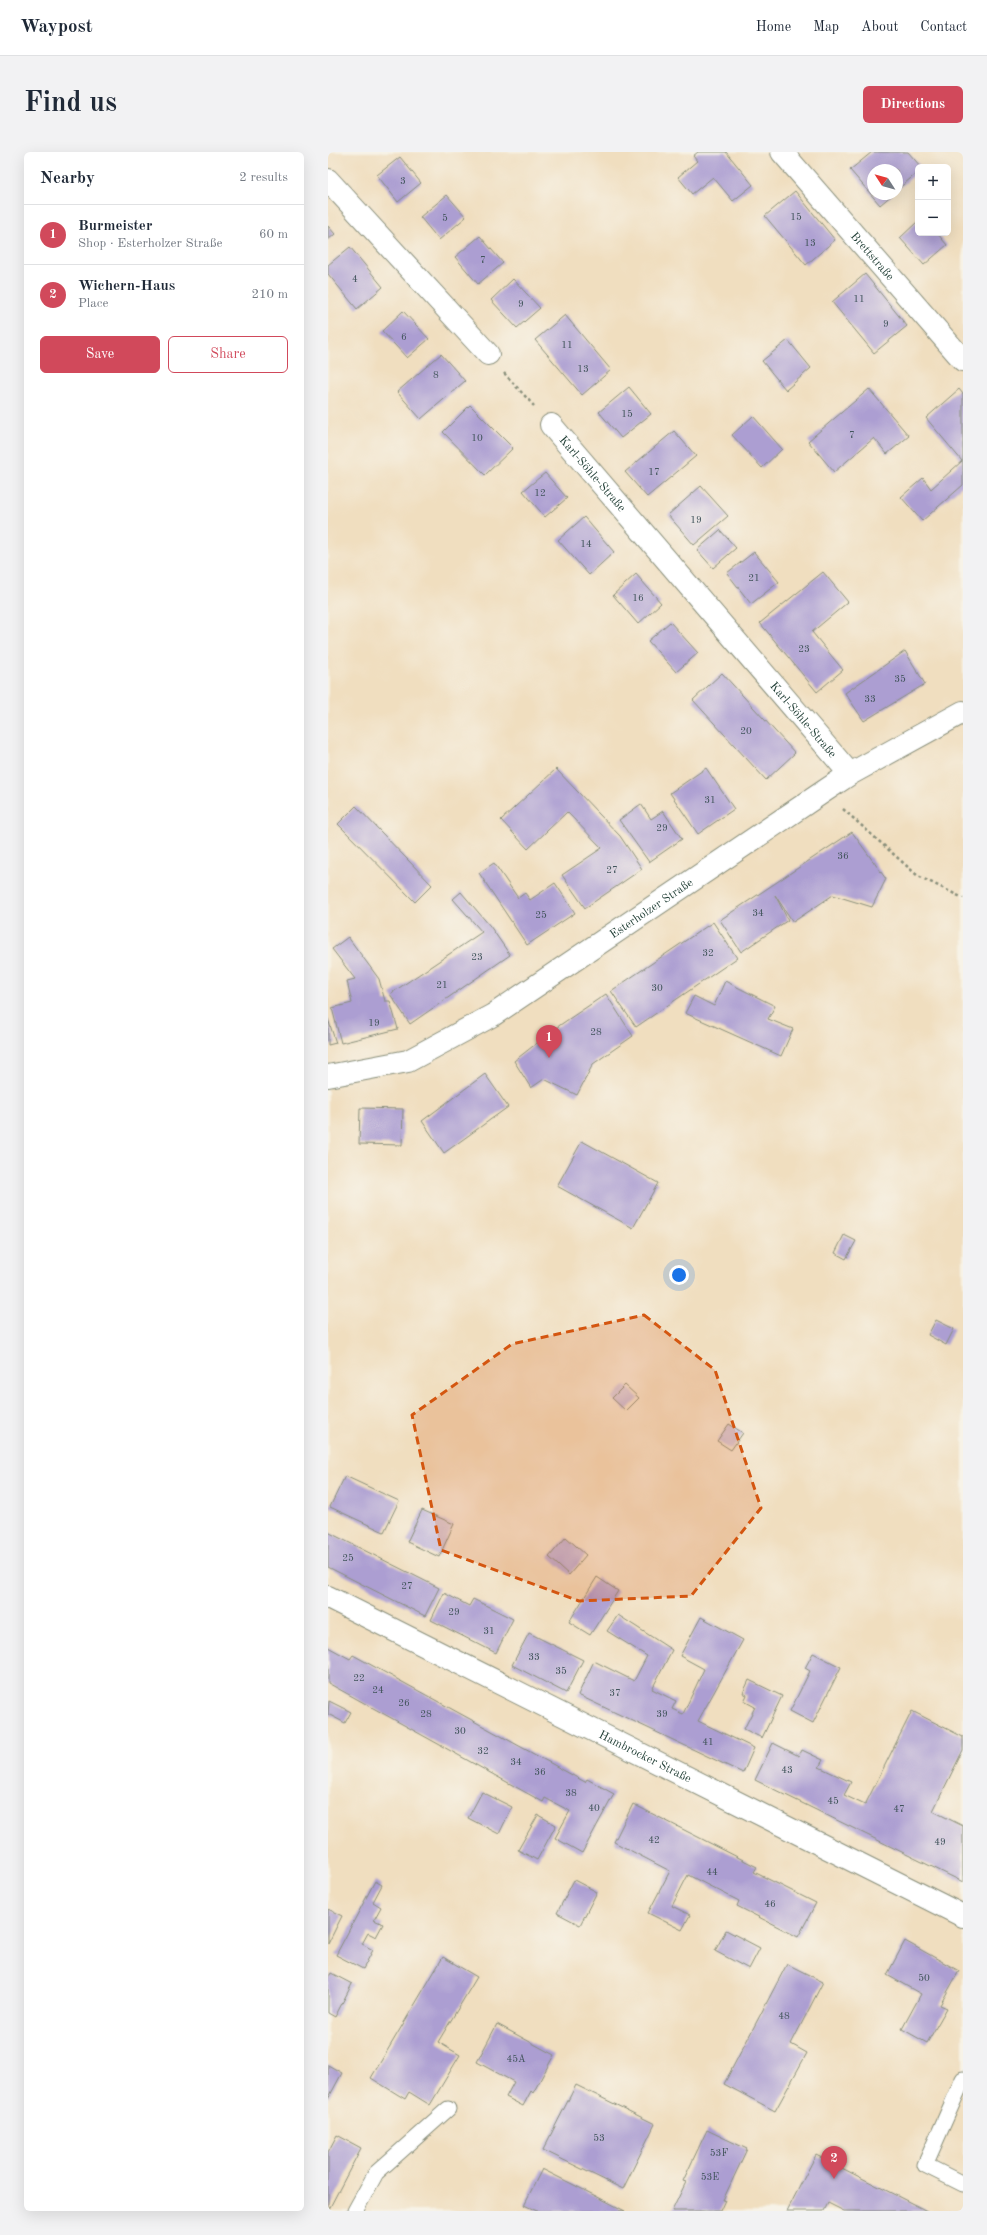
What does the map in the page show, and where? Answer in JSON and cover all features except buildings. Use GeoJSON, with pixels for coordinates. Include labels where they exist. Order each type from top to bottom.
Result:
{"type":"FeatureCollection","features":[{"type":"Feature","properties":{"kind":"street","name":"Brettstraße"},"geometry":{"type":"LineString","coordinates":[[782,152],[963,360]]}},
{"type":"Feature","properties":{"kind":"street"},"geometry":{"type":"LineString","coordinates":[[328,180],[488,354]]}},
{"type":"Feature","properties":{"kind":"street","name":"Karl-Söhle-Straße"},"geometry":{"type":"LineString","coordinates":[[551,425],[850,774]]}},
{"type":"Feature","properties":{"kind":"street","name":"Esterholzer Straße"},"geometry":{"type":"LineString","coordinates":[[328,1076],[408,1061],[493,1015],[850,774],[963,712]]}},
{"type":"Feature","properties":{"kind":"street","name":"Hambrocker Straße"},"geometry":{"type":"LineString","coordinates":[[328,1597],[963,1916]]}},
{"type":"Feature","properties":{"kind":"lane"},"geometry":{"type":"LineString","coordinates":[[963,2079],[925,2165],[963,2184]]}},
{"type":"Feature","properties":{"kind":"lane"},"geometry":{"type":"LineString","coordinates":[[355,2211],[376,2173],[448,2109]]}},
{"type":"Feature","properties":{"kind":"path","name":"Karl-Söhle-Straße"},"geometry":{"type":"LineString","coordinates":[[488,354],[551,425]]}},
{"type":"Feature","properties":{"kind":"path"},"geometry":{"type":"LineString","coordinates":[[823,792],[918,876],[963,898]]}},
{"type":"Feature","properties":{"kind":"highlighted area"},"geometry":{"type":"Polygon","coordinates":[[[644,1315],[715,1370],[761,1508],[691,1596],[579,1601],[441,1550],[412,1415],[512,1344],[644,1315]]]}},
{"type":"Feature","properties":{"kind":"place","name":"Burmeister"},"geometry":{"type":"Point","coordinates":[549,1058]}},
{"type":"Feature","properties":{"kind":"place","name":"Wichern-Haus"},"geometry":{"type":"Point","coordinates":[834,2179]}}]}
